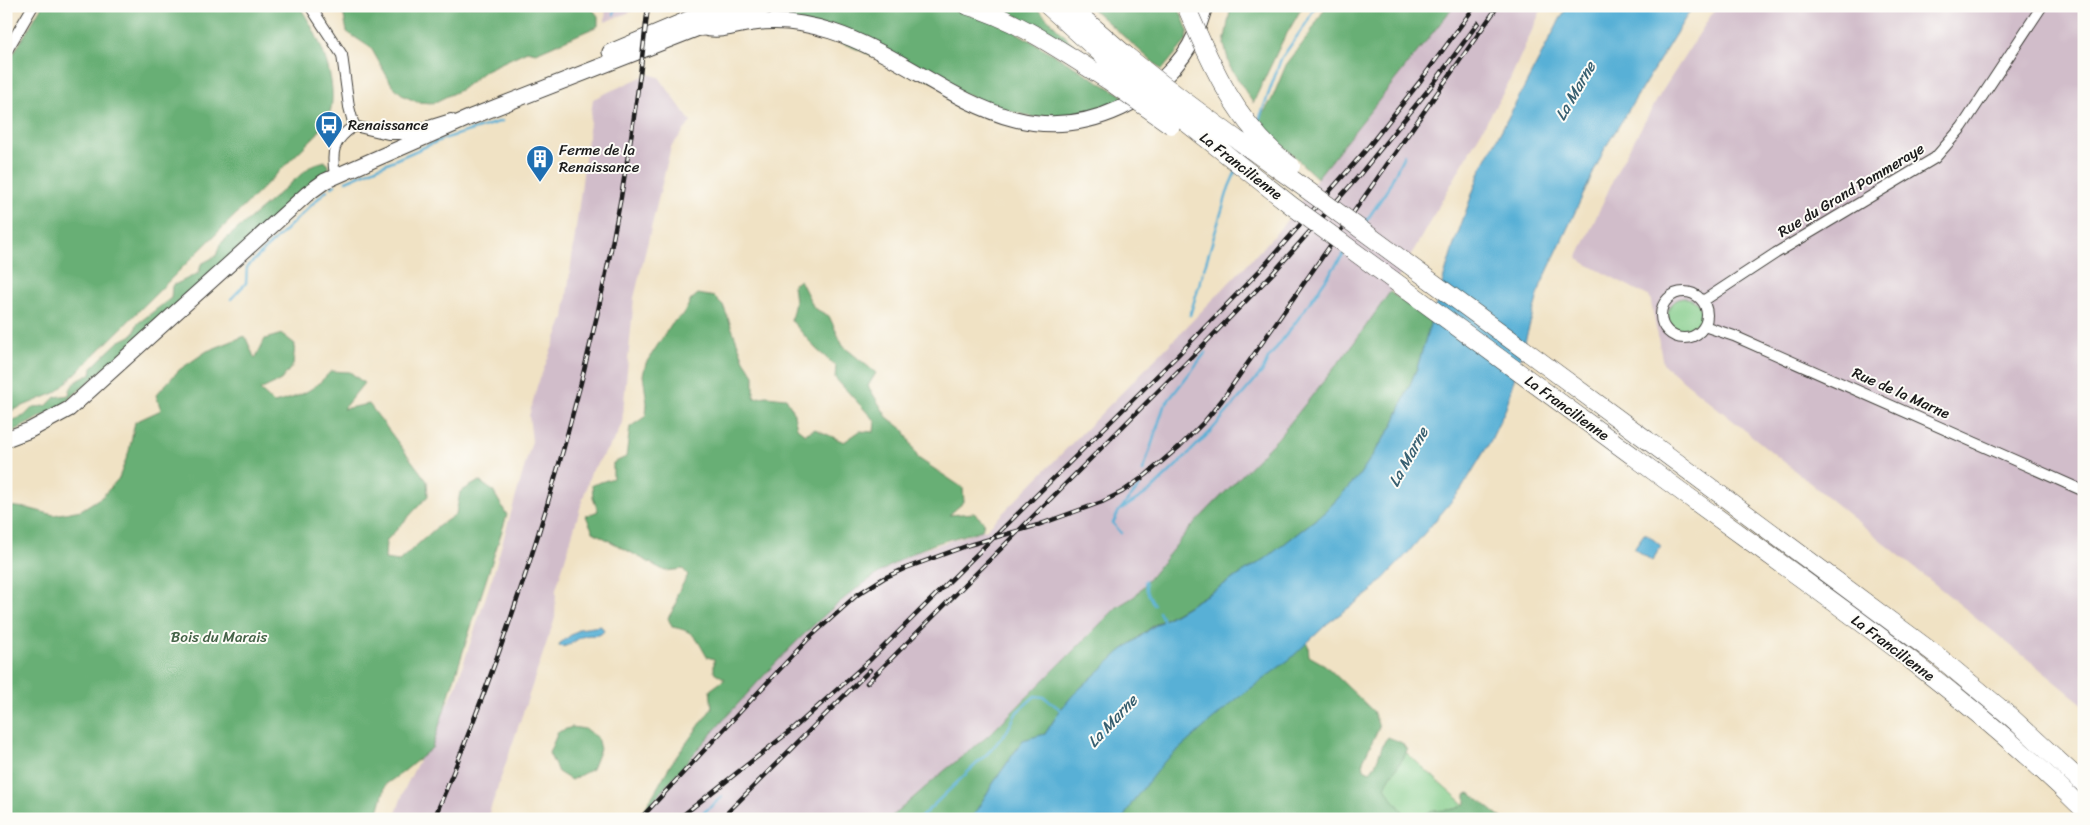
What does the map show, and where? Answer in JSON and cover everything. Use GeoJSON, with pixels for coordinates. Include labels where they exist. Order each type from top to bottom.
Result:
{"type":"FeatureCollection","features":[{"type":"Feature","properties":{"kind":"highway"},"geometry":{"type":"LineString","coordinates":[[701,27],[764,6]]}},
{"type":"Feature","properties":{"kind":"highway"},"geometry":{"type":"LineString","coordinates":[[968,6],[999,18],[1033,35],[1118,69]]}},
{"type":"Feature","properties":{"kind":"highway","name":"La Francilienne"},"geometry":{"type":"LineString","coordinates":[[1048,6],[1118,69],[1237,164],[1926,672],[2014,743],[2084,810]]}},
{"type":"Feature","properties":{"kind":"highway","name":"La Francilienne"},"geometry":{"type":"LineString","coordinates":[[1069,6],[1118,69],[1169,91],[1232,138],[1320,199],[1647,440],[1939,657],[2012,718],[2084,784]]}},
{"type":"Feature","properties":{"kind":"highway"},"geometry":{"type":"LineString","coordinates":[[1186,6],[1211,61],[1246,122],[1281,159],[1311,181],[1320,199]]}},
{"type":"Feature","properties":{"kind":"main road"},"geometry":{"type":"LineString","coordinates":[[6,439],[30,430],[69,409],[308,194],[349,166],[463,114],[719,6]]}},
{"type":"Feature","properties":{"kind":"main road"},"geometry":{"type":"LineString","coordinates":[[335,175],[470,117],[701,27],[714,31],[752,23],[776,21],[802,24],[831,31],[874,49],[964,100],[995,114],[1025,122],[1054,126],[1078,123],[1105,116],[1130,104],[1153,88],[1172,68],[1194,36],[1205,6]]}},
{"type":"Feature","properties":{"kind":"street"},"geometry":{"type":"LineString","coordinates":[[6,52],[34,6]]}},
{"type":"Feature","properties":{"kind":"street"},"geometry":{"type":"LineString","coordinates":[[310,6],[342,55],[349,107],[354,126]]}},
{"type":"Feature","properties":{"kind":"street","name":"Rue du Grand Pommeraye"},"geometry":{"type":"LineString","coordinates":[[1703,301],[1776,253],[1935,158],[1962,127],[2042,6]]}},
{"type":"Feature","properties":{"kind":"street"},"geometry":{"type":"LineString","coordinates":[[335,175],[334,149],[343,134],[354,126],[388,134],[403,134],[463,114]]}},
{"type":"Feature","properties":{"kind":"street"},"geometry":{"type":"LineString","coordinates":[[1682,291],[1690,292],[1703,301],[1707,314],[1704,326],[1692,337],[1677,337],[1664,328],[1661,312],[1668,298],[1682,291]]}},
{"type":"Feature","properties":{"kind":"street","name":"Rue de la Marne"},"geometry":{"type":"LineString","coordinates":[[1704,326],[1734,336],[2084,491]]}},
{"type":"Feature","properties":{"kind":"shaded area"},"geometry":{"type":"Polygon","coordinates":[[[606,6],[645,6],[605,22],[606,6]]]}},
{"type":"Feature","properties":{"kind":"shaded area"},"geometry":{"type":"Polygon","coordinates":[[[1454,6],[1543,6],[1507,86],[1390,292],[1351,347],[1305,406],[1252,467],[1191,527],[1135,596],[1117,607],[988,736],[889,819],[636,819],[720,723],[820,618],[865,581],[915,552],[987,529],[1274,236],[1300,204],[1317,178],[1454,6]]]}},
{"type":"Feature","properties":{"kind":"shaded area"},"geometry":{"type":"Polygon","coordinates":[[[1717,6],[2084,6],[2084,705],[1663,364],[1650,297],[1577,259],[1620,165],[1661,93],[1717,6]]]}},
{"type":"Feature","properties":{"kind":"shaded area"},"geometry":{"type":"Polygon","coordinates":[[[648,74],[659,77],[691,122],[671,147],[634,298],[622,423],[616,437],[591,472],[556,589],[555,618],[487,819],[394,819],[405,788],[455,689],[493,575],[532,441],[529,416],[537,386],[564,318],[593,99],[648,74]]]}},
{"type":"Feature","properties":{"kind":"green space"},"geometry":{"type":"Polygon","coordinates":[[[42,6],[299,6],[320,43],[330,73],[332,102],[328,117],[317,134],[57,392],[6,413],[6,66],[42,6]]]}},
{"type":"Feature","properties":{"kind":"green space"},"geometry":{"type":"Polygon","coordinates":[[[342,6],[590,6],[598,16],[598,26],[536,53],[527,51],[486,70],[462,89],[433,103],[417,102],[404,96],[392,85],[371,48],[347,32],[342,6]]]}},
{"type":"Feature","properties":{"kind":"green space"},"geometry":{"type":"Polygon","coordinates":[[[792,6],[951,6],[979,14],[1014,31],[1130,100],[1070,119],[1032,117],[995,107],[778,16],[773,10],[792,6]]]}},
{"type":"Feature","properties":{"kind":"green space"},"geometry":{"type":"Polygon","coordinates":[[[997,6],[1035,6],[1075,46],[997,6]]]}},
{"type":"Feature","properties":{"kind":"green space"},"geometry":{"type":"Polygon","coordinates":[[[1089,6],[1178,6],[1188,31],[1186,41],[1162,70],[1089,6]]]}},
{"type":"Feature","properties":{"kind":"green space"},"geometry":{"type":"Polygon","coordinates":[[[1231,6],[1303,6],[1282,42],[1253,103],[1230,67],[1224,44],[1231,6]]]}},
{"type":"Feature","properties":{"kind":"green space"},"geometry":{"type":"Polygon","coordinates":[[[1326,6],[1454,6],[1317,178],[1258,122],[1272,99],[1286,65],[1309,35],[1326,6]]]}},
{"type":"Feature","properties":{"kind":"green space"},"geometry":{"type":"Polygon","coordinates":[[[325,161],[329,167],[326,175],[60,407],[6,435],[6,423],[24,416],[33,407],[46,406],[55,397],[69,395],[71,387],[80,379],[91,374],[92,367],[118,342],[134,334],[137,324],[171,298],[172,286],[199,273],[201,264],[216,256],[220,244],[312,165],[325,161]]]}},
{"type":"Feature","properties":{"kind":"green space"},"geometry":{"type":"Polygon","coordinates":[[[800,280],[814,308],[829,316],[843,346],[876,373],[868,386],[887,417],[904,430],[918,458],[963,488],[964,502],[949,515],[974,513],[984,522],[982,530],[938,543],[913,553],[869,580],[829,611],[757,683],[642,814],[671,764],[712,708],[710,690],[725,679],[714,672],[714,659],[707,657],[694,636],[686,631],[672,627],[668,618],[676,605],[677,594],[688,575],[683,569],[665,571],[593,532],[586,516],[598,511],[593,498],[592,485],[613,478],[613,463],[626,457],[630,427],[646,416],[647,403],[643,375],[646,363],[672,323],[683,315],[691,300],[698,294],[715,297],[723,305],[744,360],[754,375],[754,398],[767,396],[786,398],[793,410],[797,428],[805,434],[815,429],[844,442],[860,431],[874,432],[875,421],[835,378],[836,366],[816,349],[791,320],[795,302],[793,285],[800,280]]]}},
{"type":"Feature","properties":{"kind":"green space"},"geometry":{"type":"Polygon","coordinates":[[[1390,292],[1431,321],[1417,368],[1393,425],[1358,477],[1326,511],[1265,559],[1154,625],[1120,652],[1075,693],[1061,709],[1045,734],[1023,740],[971,819],[889,819],[988,736],[1117,607],[1135,596],[1191,527],[1278,438],[1351,347],[1390,292]]]}},
{"type":"Feature","properties":{"kind":"green space"},"geometry":{"type":"Polygon","coordinates":[[[1685,298],[1692,299],[1697,303],[1701,308],[1701,322],[1697,327],[1692,331],[1685,332],[1678,331],[1673,327],[1669,322],[1668,315],[1669,308],[1673,303],[1678,299],[1685,298]]]}},
{"type":"Feature","properties":{"kind":"green space","name":"Bois du Marais"},"geometry":{"type":"Polygon","coordinates":[[[282,334],[295,344],[293,365],[281,380],[260,390],[274,403],[292,398],[312,389],[331,371],[350,372],[364,383],[343,409],[369,404],[427,481],[428,496],[386,541],[385,559],[399,561],[436,528],[456,514],[460,492],[479,481],[493,491],[507,515],[432,748],[386,784],[376,819],[6,819],[6,506],[27,508],[54,515],[81,510],[103,496],[119,478],[129,451],[135,422],[161,410],[156,395],[179,370],[207,351],[245,336],[255,359],[265,339],[282,334]]]}},
{"type":"Feature","properties":{"kind":"green space"},"geometry":{"type":"Polygon","coordinates":[[[1304,640],[1308,645],[1309,656],[1325,665],[1373,711],[1379,727],[1363,761],[1364,769],[1370,772],[1373,768],[1388,737],[1402,743],[1407,750],[1385,787],[1409,819],[1117,819],[1135,788],[1179,747],[1304,640]]]}},
{"type":"Feature","properties":{"kind":"green space"},"geometry":{"type":"Polygon","coordinates":[[[572,727],[585,729],[597,737],[600,749],[592,769],[571,780],[558,772],[549,753],[558,732],[572,727]]]}},
{"type":"Feature","properties":{"kind":"green space"},"geometry":{"type":"Polygon","coordinates":[[[1401,748],[1481,819],[1355,819],[1401,748]]]}},
{"type":"Feature","properties":{"kind":"green space"},"geometry":{"type":"Polygon","coordinates":[[[1470,793],[1503,819],[1422,819],[1423,815],[1428,812],[1461,807],[1466,803],[1466,794],[1470,793]]]}},
{"type":"Feature","properties":{"kind":"water","name":"La Marne"},"geometry":{"type":"Polygon","coordinates":[[[1567,6],[1693,6],[1605,148],[1541,285],[1506,408],[1490,442],[1461,490],[1407,554],[1372,591],[1328,623],[1290,659],[1234,701],[1163,763],[1133,801],[1123,819],[971,819],[1023,740],[1045,734],[1061,709],[1075,693],[1120,652],[1154,626],[1265,559],[1326,511],[1358,477],[1393,425],[1417,368],[1452,250],[1481,169],[1567,6]]]}},
{"type":"Feature","properties":{"kind":"water"},"geometry":{"type":"Polygon","coordinates":[[[1644,534],[1647,534],[1661,546],[1652,561],[1634,548],[1644,534]]]}},
{"type":"Feature","properties":{"kind":"water"},"geometry":{"type":"Polygon","coordinates":[[[601,626],[604,631],[600,634],[585,636],[569,645],[559,646],[559,644],[579,629],[601,626]]]}},
{"type":"Feature","properties":{"kind":"waterway"},"geometry":{"type":"LineString","coordinates":[[614,14],[615,6]]}},
{"type":"Feature","properties":{"kind":"waterway"},"geometry":{"type":"LineString","coordinates":[[1258,123],[1281,59],[1307,22],[1315,6]]}},
{"type":"Feature","properties":{"kind":"waterway"},"geometry":{"type":"LineString","coordinates":[[346,181],[443,139],[502,121]]}},
{"type":"Feature","properties":{"kind":"waterway"},"geometry":{"type":"LineString","coordinates":[[1365,223],[1387,190],[1404,155]]}},
{"type":"Feature","properties":{"kind":"waterway"},"geometry":{"type":"LineString","coordinates":[[1190,315],[1229,187],[1236,171]]}},
{"type":"Feature","properties":{"kind":"waterway"},"geometry":{"type":"LineString","coordinates":[[231,299],[246,283],[247,267],[327,190]]}},
{"type":"Feature","properties":{"kind":"waterway"},"geometry":{"type":"LineString","coordinates":[[1119,511],[1150,491],[1210,432],[1262,372],[1268,359],[1345,252]]}},
{"type":"Feature","properties":{"kind":"waterway"},"geometry":{"type":"LineString","coordinates":[[1143,471],[1164,406],[1206,352]]}},
{"type":"Feature","properties":{"kind":"waterway"},"geometry":{"type":"LineString","coordinates":[[1121,533],[1113,523],[1119,511],[1140,486]]}},
{"type":"Feature","properties":{"kind":"waterway"},"geometry":{"type":"LineString","coordinates":[[1145,581],[1146,589],[1154,605]]}},
{"type":"Feature","properties":{"kind":"waterway"},"geometry":{"type":"LineString","coordinates":[[1159,612],[1164,622]]}},
{"type":"Feature","properties":{"kind":"waterway"},"geometry":{"type":"LineString","coordinates":[[919,819],[991,750],[1007,731],[1017,712],[1035,696],[1044,697],[1061,710]]}},
{"type":"Feature","properties":{"kind":"waterway"},"geometry":{"type":"LineString","coordinates":[[696,819],[722,797]]}},
{"type":"Feature","properties":{"kind":"railway"},"geometry":{"type":"LineString","coordinates":[[434,819],[473,721],[509,622],[542,522],[571,421],[618,215],[635,111],[648,6]]}},
{"type":"Feature","properties":{"kind":"railway"},"geometry":{"type":"LineString","coordinates":[[678,819],[794,728],[869,661],[1177,356],[1264,266],[1365,151],[1421,80],[1475,6]]}},
{"type":"Feature","properties":{"kind":"railway"},"geometry":{"type":"LineString","coordinates":[[640,819],[808,639],[857,595],[884,578],[906,568],[969,545],[1038,525],[1102,502],[1122,492],[1146,475],[1180,446],[1205,421],[1222,400],[1498,6]]}},
{"type":"Feature","properties":{"kind":"railway"},"geometry":{"type":"LineString","coordinates":[[867,683],[1185,364],[1273,273],[1357,178],[1433,84],[1478,23]]}},
{"type":"Feature","properties":{"kind":"railway"},"geometry":{"type":"LineString","coordinates":[[721,819],[870,670]]}},
{"type":"Feature","properties":{"kind":"place","name":"Renaissance"},"geometry":{"type":"Point","coordinates":[329,149]}},
{"type":"Feature","properties":{"kind":"place","name":"Ferme de la Renaissance"},"geometry":{"type":"Point","coordinates":[540,183]}}]}
